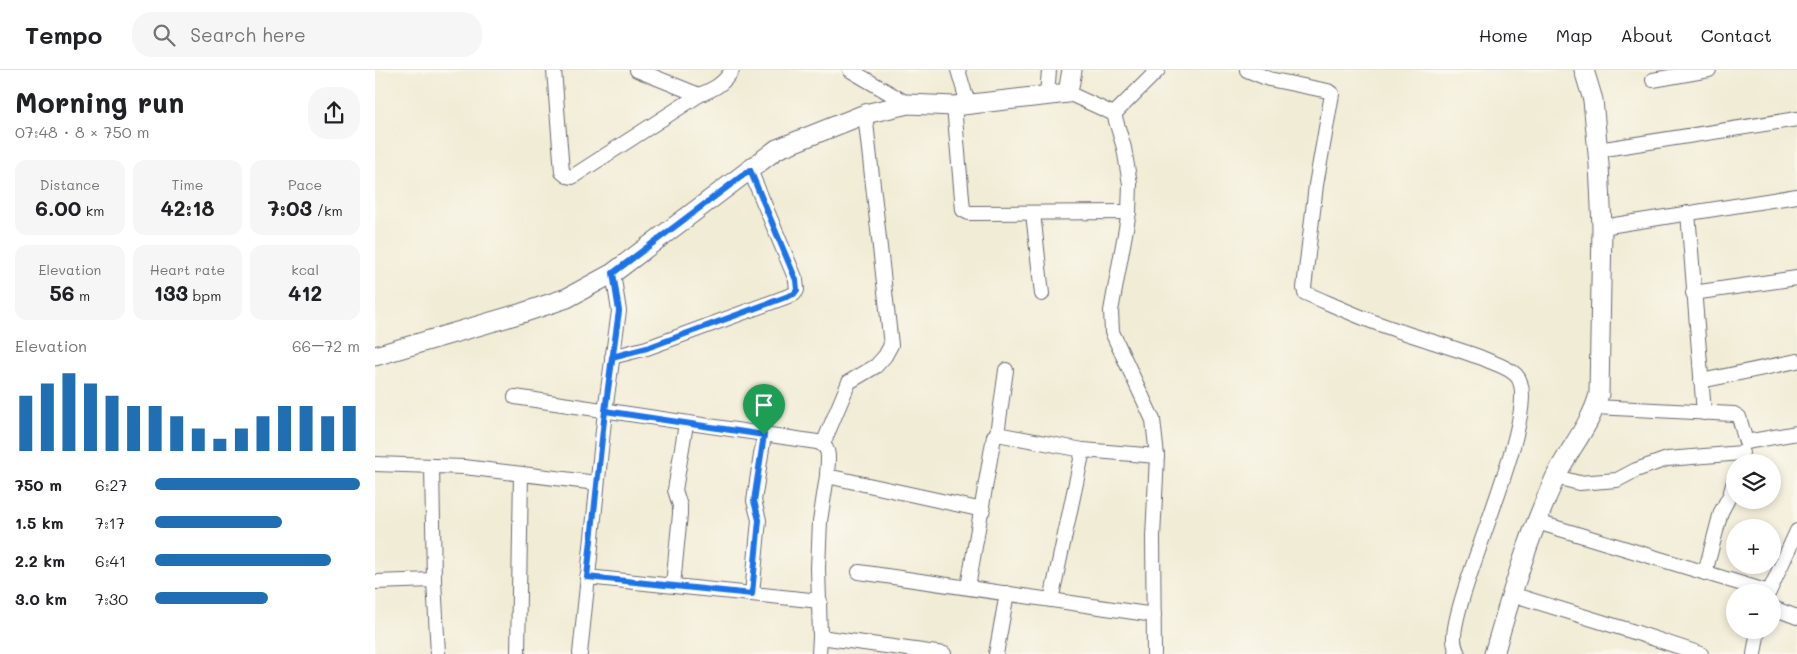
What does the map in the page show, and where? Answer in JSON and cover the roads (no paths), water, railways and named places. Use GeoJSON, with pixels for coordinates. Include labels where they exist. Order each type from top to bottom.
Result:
{"type":"FeatureCollection","features":[{"type":"Feature","properties":{"kind":"street"},"geometry":{"type":"LineString","coordinates":[[554,70],[562,172],[567,176],[573,177],[699,95],[717,88],[732,70]]}},
{"type":"Feature","properties":{"kind":"street"},"geometry":{"type":"LineString","coordinates":[[637,70],[699,95]]}},
{"type":"Feature","properties":{"kind":"street"},"geometry":{"type":"LineString","coordinates":[[850,70],[908,104]]}},
{"type":"Feature","properties":{"kind":"street"},"geometry":{"type":"LineString","coordinates":[[958,70],[961,105],[963,210],[969,213],[1129,212]]}},
{"type":"Feature","properties":{"kind":"street"},"geometry":{"type":"LineString","coordinates":[[1047,95],[1049,70]]}},
{"type":"Feature","properties":{"kind":"street"},"geometry":{"type":"LineString","coordinates":[[1067,93],[1072,70]]}},
{"type":"Feature","properties":{"kind":"street"},"geometry":{"type":"LineString","coordinates":[[1114,114],[1158,70]]}},
{"type":"Feature","properties":{"kind":"street"},"geometry":{"type":"LineString","coordinates":[[1247,70],[1269,79],[1328,91],[1331,94],[1316,185],[1304,288],[1305,293],[1381,325],[1451,346],[1497,364],[1518,376],[1522,393],[1515,442],[1462,600],[1454,639],[1458,654]]}},
{"type":"Feature","properties":{"kind":"street"},"geometry":{"type":"LineString","coordinates":[[1494,654],[1511,594],[1537,522],[1556,476],[1595,408],[1599,394],[1602,227],[1593,100],[1584,70]]}},
{"type":"Feature","properties":{"kind":"street"},"geometry":{"type":"LineString","coordinates":[[1653,80],[1709,70]]}},
{"type":"Feature","properties":{"kind":"street"},"geometry":{"type":"LineString","coordinates":[[375,356],[567,298],[613,273],[777,149],[865,114],[908,104],[961,105],[1067,93],[1114,114],[1124,148],[1130,184],[1129,212],[1111,311],[1112,332],[1153,420],[1157,456],[1153,537],[1154,654]]}},
{"type":"Feature","properties":{"kind":"street"},"geometry":{"type":"LineString","coordinates":[[823,444],[849,382],[876,366],[885,356],[891,345],[865,114]]}},
{"type":"Feature","properties":{"kind":"street"},"geometry":{"type":"LineString","coordinates":[[1598,150],[1797,119]]}},
{"type":"Feature","properties":{"kind":"street"},"geometry":{"type":"LineString","coordinates":[[612,357],[647,348],[794,294],[797,290],[796,280],[750,170]]}},
{"type":"Feature","properties":{"kind":"street"},"geometry":{"type":"LineString","coordinates":[[1602,227],[1797,196]]}},
{"type":"Feature","properties":{"kind":"street"},"geometry":{"type":"LineString","coordinates":[[1033,213],[1042,294]]}},
{"type":"Feature","properties":{"kind":"street"},"geometry":{"type":"LineString","coordinates":[[1688,213],[1704,413]]}},
{"type":"Feature","properties":{"kind":"street"},"geometry":{"type":"LineString","coordinates":[[580,654],[605,411],[619,311],[613,273]]}},
{"type":"Feature","properties":{"kind":"street"},"geometry":{"type":"LineString","coordinates":[[1693,292],[1797,278]]}},
{"type":"Feature","properties":{"kind":"street"},"geometry":{"type":"LineString","coordinates":[[1701,381],[1797,361]]}},
{"type":"Feature","properties":{"kind":"street"},"geometry":{"type":"LineString","coordinates":[[968,588],[983,510],[994,436],[997,434],[1006,370]]}},
{"type":"Feature","properties":{"kind":"street"},"geometry":{"type":"LineString","coordinates":[[515,397],[823,444],[827,450],[827,476],[820,521],[818,558],[820,601],[819,654]]}},
{"type":"Feature","properties":{"kind":"street"},"geometry":{"type":"LineString","coordinates":[[1595,408],[1734,414],[1739,416],[1743,452]]}},
{"type":"Feature","properties":{"kind":"street"},"geometry":{"type":"LineString","coordinates":[[673,586],[680,514],[680,506],[675,490],[686,424]]}},
{"type":"Feature","properties":{"kind":"street"},"geometry":{"type":"LineString","coordinates":[[1556,476],[1579,483],[1617,480],[1635,470],[1667,459],[1743,452],[1797,432]]}},
{"type":"Feature","properties":{"kind":"street"},"geometry":{"type":"LineString","coordinates":[[997,434],[1083,450],[1157,456]]}},
{"type":"Feature","properties":{"kind":"street"},"geometry":{"type":"LineString","coordinates":[[752,594],[759,520],[754,501],[764,435]]}},
{"type":"Feature","properties":{"kind":"street"},"geometry":{"type":"LineString","coordinates":[[1051,600],[1083,450]]}},
{"type":"Feature","properties":{"kind":"street"},"geometry":{"type":"LineString","coordinates":[[375,464],[464,467],[597,483]]}},
{"type":"Feature","properties":{"kind":"street"},"geometry":{"type":"LineString","coordinates":[[432,466],[437,654]]}},
{"type":"Feature","properties":{"kind":"street"},"geometry":{"type":"LineString","coordinates":[[518,654],[521,474]]}},
{"type":"Feature","properties":{"kind":"street"},"geometry":{"type":"LineString","coordinates":[[827,476],[983,510]]}},
{"type":"Feature","properties":{"kind":"street"},"geometry":{"type":"LineString","coordinates":[[1705,573],[1721,512],[1726,503]]}},
{"type":"Feature","properties":{"kind":"street"},"geometry":{"type":"LineString","coordinates":[[1537,522],[1742,584]]}},
{"type":"Feature","properties":{"kind":"street"},"geometry":{"type":"LineString","coordinates":[[1773,584],[1797,530]]}},
{"type":"Feature","properties":{"kind":"street"},"geometry":{"type":"LineString","coordinates":[[859,572],[1154,615]]}},
{"type":"Feature","properties":{"kind":"street"},"geometry":{"type":"LineString","coordinates":[[587,577],[820,601]]}},
{"type":"Feature","properties":{"kind":"street"},"geometry":{"type":"LineString","coordinates":[[375,582],[434,580]]}},
{"type":"Feature","properties":{"kind":"street"},"geometry":{"type":"LineString","coordinates":[[996,654],[1007,593]]}},
{"type":"Feature","properties":{"kind":"street"},"geometry":{"type":"LineString","coordinates":[[1511,594],[1701,654]]}},
{"type":"Feature","properties":{"kind":"street"},"geometry":{"type":"LineString","coordinates":[[1781,611],[1797,617]]}},
{"type":"Feature","properties":{"kind":"street"},"geometry":{"type":"LineString","coordinates":[[820,637],[944,654]]}},
{"type":"Feature","properties":{"kind":"street"},"geometry":{"type":"LineString","coordinates":[[1754,654],[1756,639]]}},
{"type":"Feature","properties":{"kind":"street"},"geometry":{"type":"LineString","coordinates":[[513,654],[523,654]]}}]}
